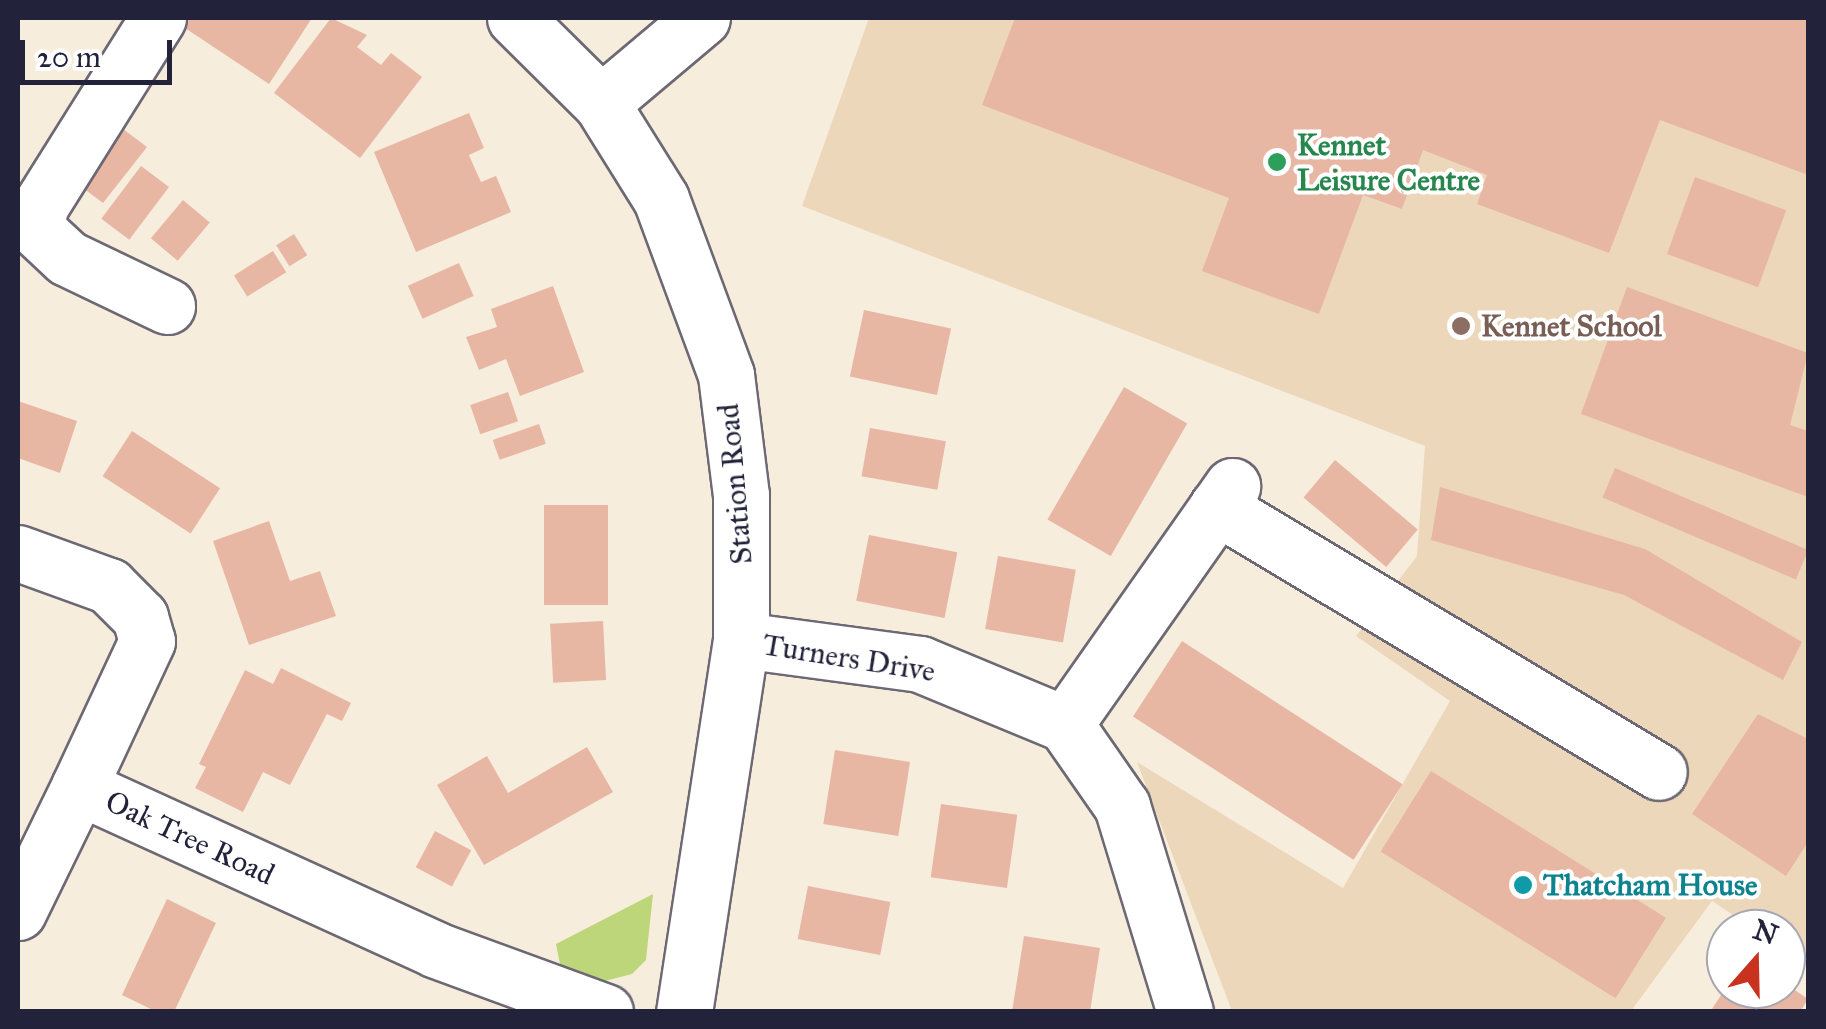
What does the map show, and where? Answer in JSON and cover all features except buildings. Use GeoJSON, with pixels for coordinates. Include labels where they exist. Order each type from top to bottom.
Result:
{"type":"FeatureCollection","features":[{"type":"Feature","properties":{"kind":"street"},"geometry":{"type":"LineString","coordinates":[[158,18],[40,206],[36,229],[67,258],[167,306]]}},
{"type":"Feature","properties":{"kind":"street","name":"Station Road"},"geometry":{"type":"LineString","coordinates":[[515,18],[601,103],[661,199],[718,336],[740,496],[741,640],[684,1012]]}},
{"type":"Feature","properties":{"kind":"street"},"geometry":{"type":"LineString","coordinates":[[601,103],[702,18]]}},
{"type":"Feature","properties":{"kind":"street"},"geometry":{"type":"LineString","coordinates":[[1185,1012],[1122,806],[1065,724],[1224,497],[1659,772]]}},
{"type":"Feature","properties":{"kind":"street","name":"Oak Tree Road"},"geometry":{"type":"LineString","coordinates":[[18,553],[110,586],[140,617],[147,641],[79,788],[436,950],[605,1012]]}},
{"type":"Feature","properties":{"kind":"street","name":"Turners Drive"},"geometry":{"type":"LineString","coordinates":[[741,640],[920,664],[1065,724]]}},
{"type":"Feature","properties":{"kind":"street"},"geometry":{"type":"LineString","coordinates":[[18,912],[79,788]]}},
{"type":"Feature","properties":{"kind":"shaded area","name":"Kennet School"},"geometry":{"type":"Polygon","coordinates":[[[869,18],[1808,18],[1808,966],[1806,909],[1724,909],[1712,901],[1631,1011],[1232,1011],[1137,762],[1343,888],[1450,701],[1356,636],[1417,556],[1425,446],[802,206],[869,18]]]}},
{"type":"Feature","properties":{"kind":"green space"},"geometry":{"type":"Polygon","coordinates":[[[653,894],[646,960],[632,974],[601,982],[562,974],[556,944],[653,894]]]}},
{"type":"Feature","properties":{"kind":"place","name":"Kennet Leisure Centre"},"geometry":{"type":"Point","coordinates":[1277,162]}},
{"type":"Feature","properties":{"kind":"place","name":"Kennet School"},"geometry":{"type":"Point","coordinates":[1461,326]}},
{"type":"Feature","properties":{"kind":"place","name":"Thatcham House"},"geometry":{"type":"Point","coordinates":[1523,885]}}]}
